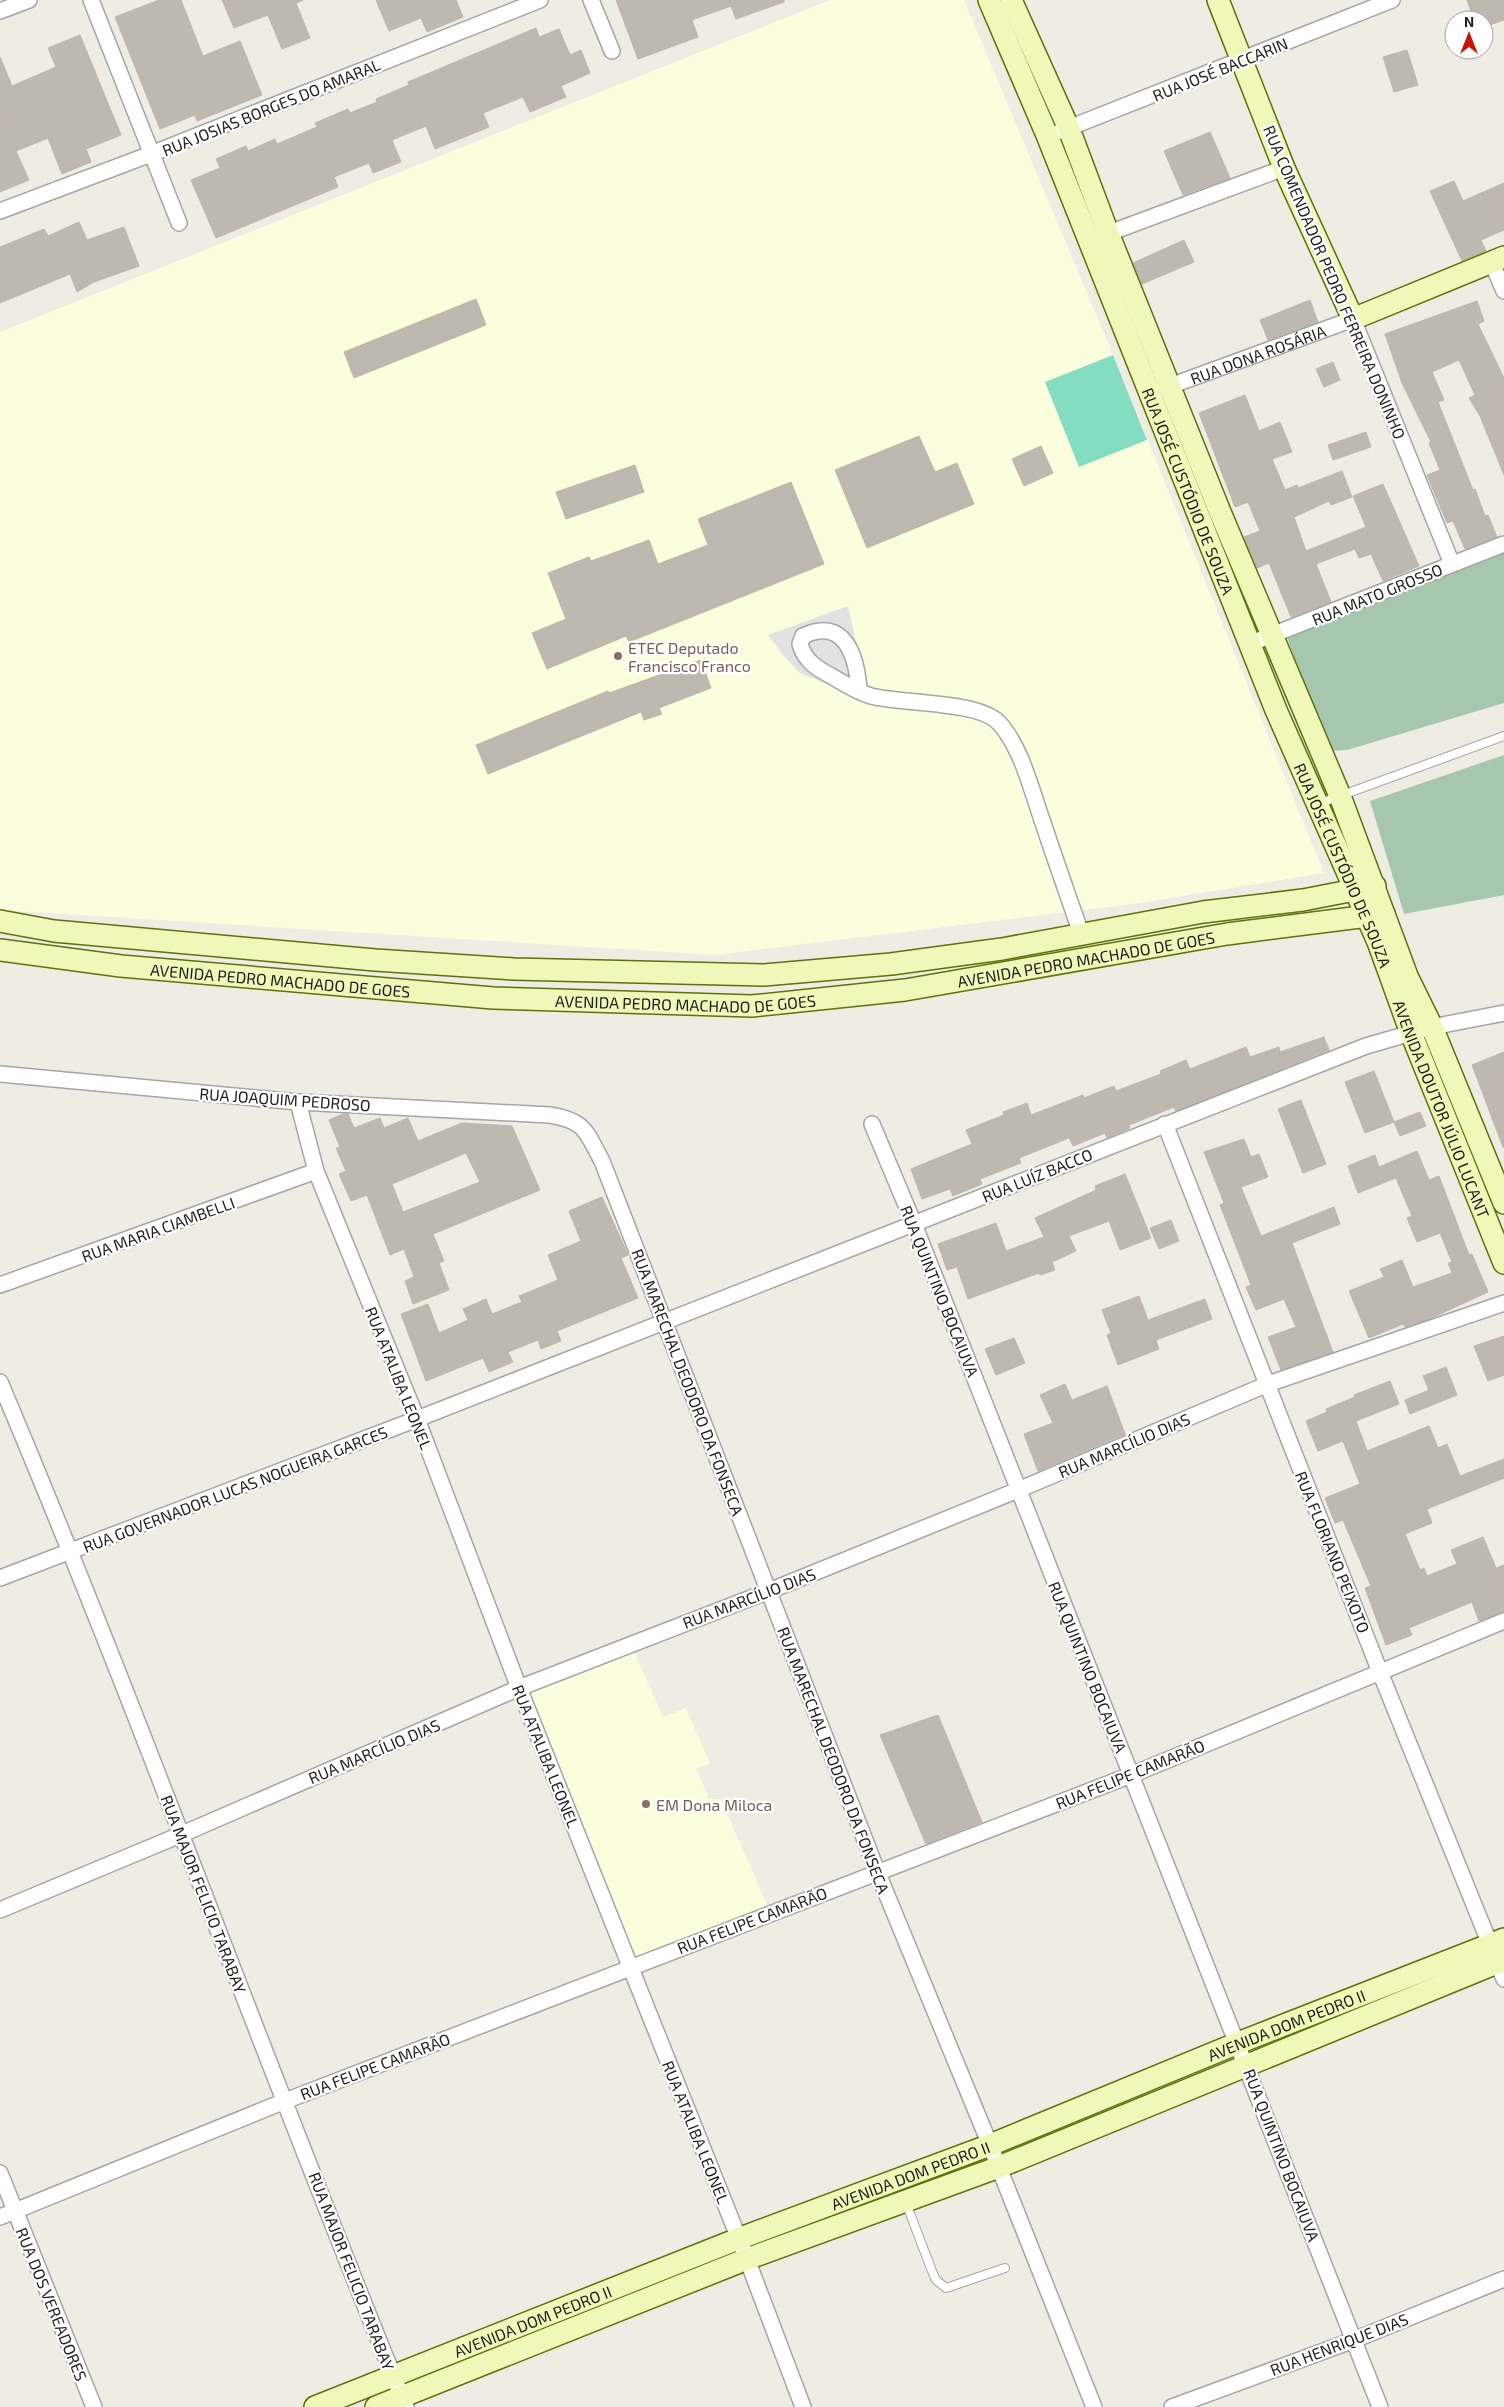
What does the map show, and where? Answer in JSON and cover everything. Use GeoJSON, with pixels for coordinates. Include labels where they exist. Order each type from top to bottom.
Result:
{"type":"FeatureCollection","features":[{"type":"Feature","properties":{"kind":"street"},"geometry":{"type":"LineString","coordinates":[[0,11],[29,0]]}},
{"type":"Feature","properties":{"kind":"street"},"geometry":{"type":"LineString","coordinates":[[91,0],[179,224]]}},
{"type":"Feature","properties":{"kind":"street","name":"RUA JOSIAS BORGES DO AMARAL"},"geometry":{"type":"LineString","coordinates":[[0,211],[151,154],[540,0]]}},
{"type":"Feature","properties":{"kind":"street"},"geometry":{"type":"LineString","coordinates":[[590,0],[612,51]]}},
{"type":"Feature","properties":{"kind":"street","name":"RUA JOSÉ CUSTÓDIO DE SOUZA"},"geometry":{"type":"LineString","coordinates":[[989,0],[1047,135],[1098,237],[1161,390],[1340,796],[1365,889],[1400,978]]}},
{"type":"Feature","properties":{"kind":"street","name":"RUA JOSÉ CUSTÓDIO DE SOUZA"},"geometry":{"type":"LineString","coordinates":[[1011,0],[1069,129],[1098,237]]}},
{"type":"Feature","properties":{"kind":"street","name":"RUA COMENDADOR PEDRO FERREIRA DONINHO"},"geometry":{"type":"LineString","coordinates":[[1218,0],[1284,168],[1353,319],[1452,564]]}},
{"type":"Feature","properties":{"kind":"street","name":"RUA JOSÉ BACCARIN"},"geometry":{"type":"LineString","coordinates":[[1047,135],[1069,129],[1392,0]]}},
{"type":"Feature","properties":{"kind":"street"},"geometry":{"type":"LineString","coordinates":[[1098,237],[1284,168]]}},
{"type":"Feature","properties":{"kind":"street"},"geometry":{"type":"LineString","coordinates":[[1498,260],[1504,291]]}},
{"type":"Feature","properties":{"kind":"street","name":"RUA DONA ROSÁRIA"},"geometry":{"type":"LineString","coordinates":[[1161,390],[1353,319],[1498,260]]}},
{"type":"Feature","properties":{"kind":"street","name":"RUA JOSÉ CUSTÓDIO DE SOUZA"},"geometry":{"type":"LineString","coordinates":[[1161,390],[1249,644],[1317,804],[1365,889]]}},
{"type":"Feature","properties":{"kind":"street","name":"RUA MATO GROSSO"},"geometry":{"type":"LineString","coordinates":[[1249,644],[1504,544]]}},
{"type":"Feature","properties":{"kind":"street"},"geometry":{"type":"LineString","coordinates":[[859,691],[907,702],[956,706],[983,712],[999,722],[1010,739],[1027,775],[1082,936]]}},
{"type":"Feature","properties":{"kind":"street","name":"AVENIDA PEDRO MACHADO DE GOES"},"geometry":{"type":"LineString","coordinates":[[0,921],[54,931],[375,960],[514,970],[719,976],[823,971],[891,964],[1082,936],[1203,912],[1365,889]]}},
{"type":"Feature","properties":{"kind":"street","name":"AVENIDA PEDRO MACHADO DE GOES"},"geometry":{"type":"LineString","coordinates":[[0,950],[121,966],[493,998],[752,1006],[905,990],[1227,934],[1375,915]]}},
{"type":"Feature","properties":{"kind":"street","name":"AVENIDA DOUTOR JÚLIO LUCANT"},"geometry":{"type":"LineString","coordinates":[[1400,978],[1432,1027],[1504,1203]]}},
{"type":"Feature","properties":{"kind":"street","name":"AVENIDA DOUTOR JÚLIO LUCANT"},"geometry":{"type":"LineString","coordinates":[[1400,978],[1411,1032],[1504,1263]]}},
{"type":"Feature","properties":{"kind":"street","name":"RUA LUÍZ BACCO"},"geometry":{"type":"LineString","coordinates":[[664,1320],[1366,1046],[1411,1032],[1504,1013]]}},
{"type":"Feature","properties":{"kind":"street","name":"RUA JOAQUIM PEDROSO"},"geometry":{"type":"LineString","coordinates":[[0,1074],[298,1102],[550,1115],[570,1118]]}},
{"type":"Feature","properties":{"kind":"street","name":"RUA ATALIBA LEONEL"},"geometry":{"type":"LineString","coordinates":[[298,1102],[316,1171],[417,1419],[519,1688],[747,2259],[803,2407]]}},
{"type":"Feature","properties":{"kind":"street","name":"RUA MARECHAL DEODORO DA FONSECA"},"geometry":{"type":"LineString","coordinates":[[570,1118],[579,1124],[587,1134],[602,1161],[877,1871],[999,2167],[1094,2407]]}},
{"type":"Feature","properties":{"kind":"street","name":"RUA QUINTINO BOCAIUVA"},"geometry":{"type":"LineString","coordinates":[[872,1124],[914,1224],[1380,2407]]}},
{"type":"Feature","properties":{"kind":"street","name":"RUA FLORIANO PEIXOTO"},"geometry":{"type":"LineString","coordinates":[[1165,1124],[1380,1672],[1500,1957]]}},
{"type":"Feature","properties":{"kind":"street","name":"RUA MARIA CIAMBELLI"},"geometry":{"type":"LineString","coordinates":[[0,1285],[316,1171]]}},
{"type":"Feature","properties":{"kind":"street","name":"RUA MARCÍLIO DIAS"},"geometry":{"type":"LineString","coordinates":[[0,1910],[180,1835],[519,1688],[769,1591],[1018,1490],[1268,1384],[1504,1303]]}},
{"type":"Feature","properties":{"kind":"street","name":"RUA GOVERNADOR LUCAS NOGUEIRA GARCES"},"geometry":{"type":"LineString","coordinates":[[0,1578],[417,1419],[664,1320]]}},
{"type":"Feature","properties":{"kind":"street","name":"RUA MAJOR FELICIO TARABAY"},"geometry":{"type":"LineString","coordinates":[[0,1382],[72,1552],[180,1835],[404,2402]]}},
{"type":"Feature","properties":{"kind":"street","name":"RUA FELIPE CAMARÃO"},"geometry":{"type":"LineString","coordinates":[[0,2217],[285,2101],[877,1871],[1131,1775],[1504,1621]]}},
{"type":"Feature","properties":{"kind":"street","name":"AVENIDA DOM PEDRO II"},"geometry":{"type":"LineString","coordinates":[[314,2407],[738,2239],[990,2145],[1238,2043],[1500,1957]]}},
{"type":"Feature","properties":{"kind":"street","name":"AVENIDA DOM PEDRO II"},"geometry":{"type":"LineString","coordinates":[[376,2407],[404,2402],[575,2328],[747,2259],[999,2167],[1500,1957]]}},
{"type":"Feature","properties":{"kind":"street","name":"RUA DOS VEREADORES"},"geometry":{"type":"LineString","coordinates":[[0,2173],[94,2407]]}},
{"type":"Feature","properties":{"kind":"street","name":"RUA HENRIQUE DIAS"},"geometry":{"type":"LineString","coordinates":[[1172,2407],[1354,2340],[1504,2279]]}},
{"type":"Feature","properties":{"kind":"street"},"geometry":{"type":"LineString","coordinates":[[567,2307],[575,2328]]}},
{"type":"Feature","properties":{"kind":"lane"},"geometry":{"type":"LineString","coordinates":[[1317,804],[1504,736]]}},
{"type":"Feature","properties":{"kind":"lane"},"geometry":{"type":"LineString","coordinates":[[906,2201],[936,2280],[946,2288],[1005,2268]]}},
{"type":"Feature","properties":{"kind":"shaded area","name":"ETEC Deputado Francisco Franco"},"geometry":{"type":"Polygon","coordinates":[[[830,0],[964,0],[1113,355],[1324,873],[1140,903],[716,955],[0,910],[0,332],[830,0]]]}},
{"type":"Feature","properties":{"kind":"shaded area"},"geometry":{"type":"Polygon","coordinates":[[[1504,552],[1504,703],[1347,750],[1327,751],[1287,637],[1504,552]]]}},
{"type":"Feature","properties":{"kind":"shaded area"},"geometry":{"type":"Polygon","coordinates":[[[848,606],[868,696],[846,692],[800,673],[768,635],[848,606]]]}},
{"type":"Feature","properties":{"kind":"shaded area"},"geometry":{"type":"Polygon","coordinates":[[[1504,755],[1504,895],[1404,914],[1370,801],[1504,755]]]}},
{"type":"Feature","properties":{"kind":"shaded area","name":"EM Dona Miloca"},"geometry":{"type":"Polygon","coordinates":[[[631,1644],[663,1717],[686,1708],[710,1764],[696,1768],[709,1799],[721,1799],[771,1914],[634,1961],[519,1688],[631,1644]]]}},
{"type":"Feature","properties":{"kind":"green space"},"geometry":{"type":"Polygon","coordinates":[[[1113,355],[1147,440],[1079,467],[1045,382],[1113,355]]]}},
{"type":"Feature","properties":{"kind":"building"},"geometry":{"type":"Polygon","coordinates":[[[159,0],[181,0],[203,56],[240,41],[262,95],[197,121],[195,115],[160,129],[115,17],[159,0]]]}},
{"type":"Feature","properties":{"kind":"building"},"geometry":{"type":"Polygon","coordinates":[[[222,0],[303,0],[296,3],[310,38],[282,49],[268,15],[234,28],[222,0]]]}},
{"type":"Feature","properties":{"kind":"building"},"geometry":{"type":"Polygon","coordinates":[[[376,0],[456,0],[463,17],[427,32],[421,18],[389,31],[376,0]]]}},
{"type":"Feature","properties":{"kind":"building"},"geometry":{"type":"Polygon","coordinates":[[[616,0],[784,0],[784,2],[736,19],[731,6],[692,20],[698,37],[638,59],[616,0]]]}},
{"type":"Feature","properties":{"kind":"building"},"geometry":{"type":"Polygon","coordinates":[[[1467,0],[1504,0],[1504,20],[1494,24],[1494,10],[1470,10],[1467,0]]]}},
{"type":"Feature","properties":{"kind":"building"},"geometry":{"type":"Polygon","coordinates":[[[536,28],[539,37],[559,29],[570,55],[581,50],[590,73],[561,86],[566,97],[530,112],[523,97],[483,113],[489,127],[435,149],[426,126],[392,140],[401,162],[373,173],[369,163],[334,177],[338,187],[216,238],[191,180],[220,168],[216,159],[246,146],[248,151],[275,139],[277,144],[317,127],[315,123],[348,109],[350,113],[377,102],[376,99],[409,85],[408,82],[536,28]]]}},
{"type":"Feature","properties":{"kind":"building"},"geometry":{"type":"Polygon","coordinates":[[[80,35],[121,135],[86,149],[91,162],[62,174],[48,138],[16,151],[29,180],[0,192],[0,113],[5,123],[0,112],[0,57],[12,86],[56,67],[48,48],[80,35]]]}},
{"type":"Feature","properties":{"kind":"building"},"geometry":{"type":"Polygon","coordinates":[[[1407,50],[1418,85],[1394,92],[1383,57],[1407,50]]]}},
{"type":"Feature","properties":{"kind":"building"},"geometry":{"type":"Polygon","coordinates":[[[1210,132],[1230,178],[1183,195],[1164,151],[1210,132]]]}},
{"type":"Feature","properties":{"kind":"building"},"geometry":{"type":"Polygon","coordinates":[[[1454,181],[1463,201],[1504,183],[1504,230],[1481,240],[1486,251],[1462,261],[1430,191],[1454,181]]]}},
{"type":"Feature","properties":{"kind":"building"},"geometry":{"type":"Polygon","coordinates":[[[79,222],[87,240],[124,227],[139,266],[94,282],[77,292],[70,274],[0,303],[0,247],[44,229],[48,236],[79,222]]]}},
{"type":"Feature","properties":{"kind":"building"},"geometry":{"type":"Polygon","coordinates":[[[1184,240],[1194,262],[1142,284],[1133,263],[1184,240]]]}},
{"type":"Feature","properties":{"kind":"building"},"geometry":{"type":"Polygon","coordinates":[[[476,299],[486,325],[354,378],[344,352],[476,299]]]}},
{"type":"Feature","properties":{"kind":"building"},"geometry":{"type":"Polygon","coordinates":[[[1310,300],[1318,322],[1268,340],[1260,320],[1310,300]]]}},
{"type":"Feature","properties":{"kind":"building"},"geometry":{"type":"Polygon","coordinates":[[[1477,301],[1484,321],[1478,324],[1504,378],[1504,475],[1480,416],[1469,398],[1475,395],[1459,360],[1432,372],[1444,400],[1438,402],[1473,490],[1475,489],[1485,516],[1488,515],[1497,537],[1465,549],[1453,521],[1447,523],[1427,475],[1440,470],[1429,443],[1431,442],[1402,383],[1385,334],[1477,301]]]}},
{"type":"Feature","properties":{"kind":"building"},"geometry":{"type":"Polygon","coordinates":[[[1333,362],[1340,380],[1324,387],[1316,369],[1333,362]]]}},
{"type":"Feature","properties":{"kind":"building"},"geometry":{"type":"Polygon","coordinates":[[[1245,395],[1259,431],[1280,422],[1292,452],[1272,459],[1285,490],[1297,485],[1298,488],[1342,471],[1352,497],[1331,505],[1329,501],[1294,517],[1306,551],[1366,527],[1353,496],[1383,484],[1419,566],[1383,581],[1371,554],[1359,558],[1355,549],[1316,564],[1331,602],[1291,617],[1269,563],[1257,568],[1244,537],[1260,531],[1248,502],[1235,507],[1199,413],[1245,395]]]}},
{"type":"Feature","properties":{"kind":"building"},"geometry":{"type":"Polygon","coordinates":[[[1366,432],[1371,447],[1333,460],[1328,445],[1366,432]]]}},
{"type":"Feature","properties":{"kind":"building"},"geometry":{"type":"Polygon","coordinates":[[[919,436],[935,472],[957,463],[974,504],[867,548],[835,470],[919,436]]]}},
{"type":"Feature","properties":{"kind":"building"},"geometry":{"type":"Polygon","coordinates":[[[1041,446],[1053,473],[1024,486],[1012,459],[1041,446]]]}},
{"type":"Feature","properties":{"kind":"building"},"geometry":{"type":"Polygon","coordinates":[[[635,465],[644,492],[566,519],[556,492],[635,465]]]}},
{"type":"Feature","properties":{"kind":"building"},"geometry":{"type":"Polygon","coordinates":[[[791,482],[824,564],[629,642],[626,636],[547,669],[532,633],[566,619],[548,573],[589,557],[591,561],[649,540],[658,564],[708,545],[698,519],[791,482]]]}},
{"type":"Feature","properties":{"kind":"building"},"geometry":{"type":"Polygon","coordinates":[[[701,660],[711,688],[659,708],[662,714],[644,720],[641,712],[488,774],[476,745],[608,691],[609,693],[701,660]]]}},
{"type":"Feature","properties":{"kind":"building"},"geometry":{"type":"Polygon","coordinates":[[[1324,1037],[1329,1050],[1176,1111],[1174,1107],[1129,1125],[1130,1128],[1107,1138],[1105,1133],[1073,1146],[1069,1138],[1019,1158],[1021,1163],[980,1179],[982,1184],[953,1196],[950,1189],[922,1199],[911,1169],[972,1144],[966,1130],[1004,1115],[1003,1112],[1027,1103],[1031,1115],[1083,1095],[1084,1098],[1114,1086],[1116,1091],[1161,1074],[1160,1071],[1186,1060],[1190,1069],[1246,1047],[1250,1057],[1279,1047],[1280,1052],[1324,1037]]]}},
{"type":"Feature","properties":{"kind":"building"},"geometry":{"type":"Polygon","coordinates":[[[1504,1052],[1504,1147],[1503,1147],[1472,1065],[1504,1052]]]}},
{"type":"Feature","properties":{"kind":"building"},"geometry":{"type":"Polygon","coordinates":[[[1374,1071],[1394,1122],[1365,1133],[1345,1082],[1374,1071]]]}},
{"type":"Feature","properties":{"kind":"building"},"geometry":{"type":"Polygon","coordinates":[[[1301,1100],[1326,1164],[1303,1173],[1278,1109],[1301,1100]]]}},
{"type":"Feature","properties":{"kind":"building"},"geometry":{"type":"Polygon","coordinates":[[[1420,1112],[1426,1126],[1400,1136],[1394,1122],[1420,1112]]]}},
{"type":"Feature","properties":{"kind":"building"},"geometry":{"type":"Polygon","coordinates":[[[343,1114],[348,1114],[354,1128],[380,1118],[384,1128],[408,1118],[418,1141],[462,1123],[512,1126],[540,1190],[433,1234],[444,1261],[439,1263],[449,1290],[413,1304],[405,1281],[414,1277],[404,1249],[390,1255],[367,1195],[351,1201],[339,1174],[346,1171],[336,1148],[340,1147],[329,1120],[343,1114]],[[466,1153],[392,1184],[403,1212],[480,1182],[466,1153]]]}},
{"type":"Feature","properties":{"kind":"building"},"geometry":{"type":"Polygon","coordinates":[[[1244,1139],[1251,1157],[1259,1154],[1268,1177],[1241,1187],[1261,1236],[1334,1207],[1340,1224],[1292,1243],[1333,1352],[1281,1370],[1268,1337],[1296,1327],[1284,1299],[1256,1310],[1246,1287],[1251,1285],[1220,1205],[1224,1203],[1204,1152],[1244,1139]]]}},
{"type":"Feature","properties":{"kind":"building"},"geometry":{"type":"Polygon","coordinates":[[[1417,1151],[1429,1180],[1439,1176],[1469,1255],[1472,1254],[1488,1292],[1427,1320],[1405,1327],[1403,1324],[1369,1338],[1349,1291],[1384,1277],[1380,1269],[1402,1260],[1413,1287],[1452,1273],[1448,1263],[1452,1262],[1440,1233],[1417,1242],[1407,1218],[1412,1216],[1396,1178],[1358,1193],[1348,1166],[1375,1155],[1379,1167],[1417,1151]]]}},
{"type":"Feature","properties":{"kind":"building"},"geometry":{"type":"Polygon","coordinates":[[[1125,1174],[1151,1238],[1120,1250],[1109,1221],[1069,1236],[1076,1251],[1052,1262],[1055,1270],[1040,1275],[1039,1273],[968,1299],[957,1267],[947,1270],[938,1244],[996,1223],[1006,1251],[1044,1237],[1035,1218],[1096,1190],[1095,1186],[1125,1174]]]}},
{"type":"Feature","properties":{"kind":"building"},"geometry":{"type":"Polygon","coordinates":[[[602,1197],[628,1255],[621,1258],[638,1298],[557,1331],[561,1341],[541,1349],[538,1340],[508,1352],[513,1362],[489,1372],[483,1358],[426,1381],[401,1314],[428,1304],[439,1333],[468,1320],[463,1309],[486,1299],[492,1314],[522,1302],[519,1296],[558,1280],[548,1255],[581,1241],[569,1211],[602,1197]]]}},
{"type":"Feature","properties":{"kind":"building"},"geometry":{"type":"Polygon","coordinates":[[[1171,1220],[1179,1241],[1159,1249],[1150,1228],[1171,1220]]]}},
{"type":"Feature","properties":{"kind":"building"},"geometry":{"type":"Polygon","coordinates":[[[1139,1296],[1148,1320],[1205,1299],[1212,1319],[1156,1340],[1159,1349],[1118,1365],[1107,1335],[1111,1333],[1102,1310],[1139,1296]]]}},
{"type":"Feature","properties":{"kind":"building"},"geometry":{"type":"Polygon","coordinates":[[[1504,1336],[1504,1375],[1488,1381],[1474,1346],[1504,1336]]]}},
{"type":"Feature","properties":{"kind":"building"},"geometry":{"type":"Polygon","coordinates":[[[1014,1338],[1025,1363],[996,1375],[985,1349],[1014,1338]]]}},
{"type":"Feature","properties":{"kind":"building"},"geometry":{"type":"Polygon","coordinates":[[[1446,1367],[1457,1395],[1410,1414],[1405,1400],[1429,1390],[1423,1376],[1446,1367]]]}},
{"type":"Feature","properties":{"kind":"building"},"geometry":{"type":"Polygon","coordinates":[[[1390,1381],[1399,1404],[1356,1421],[1367,1451],[1429,1426],[1438,1448],[1447,1444],[1460,1476],[1504,1459],[1504,1478],[1427,1509],[1432,1523],[1405,1534],[1420,1570],[1424,1568],[1427,1576],[1457,1564],[1451,1550],[1483,1537],[1496,1568],[1504,1565],[1504,1612],[1479,1621],[1472,1602],[1409,1628],[1412,1635],[1386,1645],[1365,1588],[1371,1586],[1343,1520],[1335,1523],[1325,1498],[1360,1484],[1343,1441],[1318,1451],[1306,1421],[1327,1412],[1326,1409],[1355,1397],[1354,1395],[1390,1381]]]}},
{"type":"Feature","properties":{"kind":"building"},"geometry":{"type":"Polygon","coordinates":[[[1065,1384],[1072,1400],[1107,1386],[1125,1434],[1038,1471],[1024,1434],[1053,1423],[1040,1395],[1065,1384]]]}},
{"type":"Feature","properties":{"kind":"building"},"geometry":{"type":"Polygon","coordinates":[[[938,1715],[982,1822],[926,1844],[880,1735],[938,1715]]]}},
{"type":"Feature","properties":{"kind":"place","name":"ETEC Deputado Francisco Franco"},"geometry":{"type":"Point","coordinates":[618,656]}},
{"type":"Feature","properties":{"kind":"place","name":"EM Dona Miloca"},"geometry":{"type":"Point","coordinates":[646,1804]}}]}
